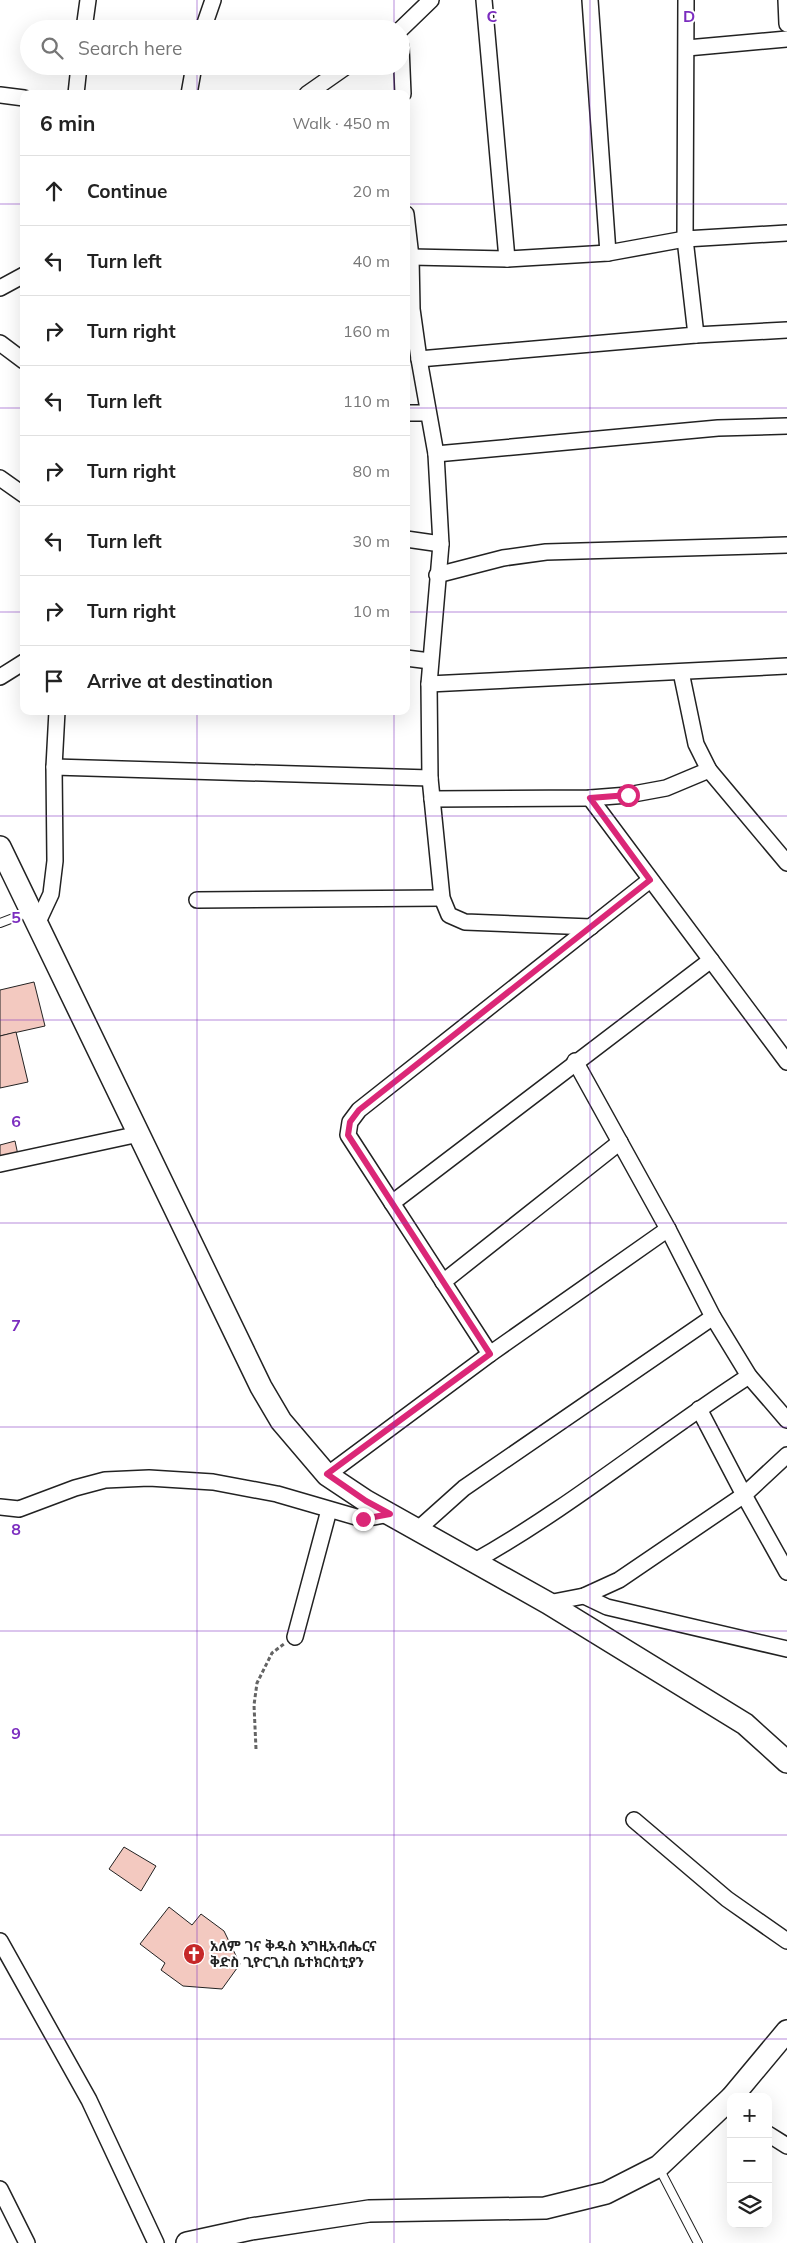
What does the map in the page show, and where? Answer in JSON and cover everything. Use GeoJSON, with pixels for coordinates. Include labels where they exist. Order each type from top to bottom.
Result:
{"type":"FeatureCollection","features":[{"type":"Feature","properties":{"kind":"street"},"geometry":{"type":"LineString","coordinates":[[85,20],[88,0]]}},
{"type":"Feature","properties":{"kind":"street"},"geometry":{"type":"LineString","coordinates":[[207,20],[213,0]]}},
{"type":"Feature","properties":{"kind":"street"},"geometry":{"type":"LineString","coordinates":[[410,20],[431,0]]}},
{"type":"Feature","properties":{"kind":"street"},"geometry":{"type":"LineString","coordinates":[[484,0],[507,259]]}},
{"type":"Feature","properties":{"kind":"street"},"geometry":{"type":"LineString","coordinates":[[590,0],[608,253]]}},
{"type":"Feature","properties":{"kind":"street"},"geometry":{"type":"LineString","coordinates":[[686,0],[685,239],[696,334]]}},
{"type":"Feature","properties":{"kind":"street"},"geometry":{"type":"LineString","coordinates":[[786,0],[787,24]]}},
{"type":"Feature","properties":{"kind":"street"},"geometry":{"type":"LineString","coordinates":[[687,48],[787,39]]}},
{"type":"Feature","properties":{"kind":"street"},"geometry":{"type":"LineString","coordinates":[[76,90],[78,75]]}},
{"type":"Feature","properties":{"kind":"street"},"geometry":{"type":"LineString","coordinates":[[190,90],[192,75]]}},
{"type":"Feature","properties":{"kind":"street"},"geometry":{"type":"LineString","coordinates":[[313,90],[334,75]]}},
{"type":"Feature","properties":{"kind":"street"},"geometry":{"type":"LineString","coordinates":[[402,75],[403,90]]}},
{"type":"Feature","properties":{"kind":"street"},"geometry":{"type":"LineString","coordinates":[[0,95],[20,98]]}},
{"type":"Feature","properties":{"kind":"street"},"geometry":{"type":"LineString","coordinates":[[411,257],[507,259],[608,253],[685,239],[787,233]]}},
{"type":"Feature","properties":{"kind":"street"},"geometry":{"type":"LineString","coordinates":[[410,248],[410,283]]}},
{"type":"Feature","properties":{"kind":"street"},"geometry":{"type":"LineString","coordinates":[[0,288],[20,277]]}},
{"type":"Feature","properties":{"kind":"street"},"geometry":{"type":"LineString","coordinates":[[410,314],[436,454],[441,544],[429,684],[430,778],[442,898],[449,915],[465,922],[591,927]]}},
{"type":"Feature","properties":{"kind":"street"},"geometry":{"type":"LineString","coordinates":[[419,359],[696,334],[787,330]]}},
{"type":"Feature","properties":{"kind":"street"},"geometry":{"type":"LineString","coordinates":[[0,343],[20,358]]}},
{"type":"Feature","properties":{"kind":"street"},"geometry":{"type":"LineString","coordinates":[[410,414],[428,413]]}},
{"type":"Feature","properties":{"kind":"street"},"geometry":{"type":"LineString","coordinates":[[436,454],[718,428],[787,426]]}},
{"type":"Feature","properties":{"kind":"street"},"geometry":{"type":"LineString","coordinates":[[0,478],[20,492]]}},
{"type":"Feature","properties":{"kind":"street"},"geometry":{"type":"LineString","coordinates":[[410,540],[441,544]]}},
{"type":"Feature","properties":{"kind":"street"},"geometry":{"type":"LineString","coordinates":[[437,575],[503,558],[546,552],[787,545]]}},
{"type":"Feature","properties":{"kind":"street"},"geometry":{"type":"LineString","coordinates":[[410,658],[430,661]]}},
{"type":"Feature","properties":{"kind":"street"},"geometry":{"type":"LineString","coordinates":[[0,677],[20,664]]}},
{"type":"Feature","properties":{"kind":"street"},"geometry":{"type":"LineString","coordinates":[[429,684],[787,666]]}},
{"type":"Feature","properties":{"kind":"street"},"geometry":{"type":"LineString","coordinates":[[681,672],[696,744],[709,770],[787,863]]}},
{"type":"Feature","properties":{"kind":"street"},"geometry":{"type":"LineString","coordinates":[[34,918],[50,894],[55,860],[54,766],[57,715]]}},
{"type":"Feature","properties":{"kind":"street"},"geometry":{"type":"LineString","coordinates":[[54,766],[430,778]]}},
{"type":"Feature","properties":{"kind":"street"},"geometry":{"type":"LineString","coordinates":[[432,799],[590,798],[628,795],[666,788],[709,770]]}},
{"type":"Feature","properties":{"kind":"street"},"geometry":{"type":"LineString","coordinates":[[590,798],[787,1061]]}},
{"type":"Feature","properties":{"kind":"street"},"geometry":{"type":"LineString","coordinates":[[0,847],[260,1386],[280,1421],[327,1474],[366,1501],[548,1603],[745,1724],[787,1762]]}},
{"type":"Feature","properties":{"kind":"street"},"geometry":{"type":"LineString","coordinates":[[490,1354],[348,1135],[350,1122],[359,1110],[650,880]]}},
{"type":"Feature","properties":{"kind":"street"},"geometry":{"type":"LineString","coordinates":[[197,900],[442,898]]}},
{"type":"Feature","properties":{"kind":"street"},"geometry":{"type":"LineString","coordinates":[[392,1202],[575,1061],[711,960]]}},
{"type":"Feature","properties":{"kind":"street"},"geometry":{"type":"LineString","coordinates":[[575,1061],[668,1229],[713,1317],[749,1376],[787,1420]]}},
{"type":"Feature","properties":{"kind":"street"},"geometry":{"type":"LineString","coordinates":[[0,1164],[139,1134]]}},
{"type":"Feature","properties":{"kind":"street"},"geometry":{"type":"LineString","coordinates":[[443,1282],[620,1142]]}},
{"type":"Feature","properties":{"kind":"street"},"geometry":{"type":"LineString","coordinates":[[327,1474],[490,1354],[668,1229]]}},
{"type":"Feature","properties":{"kind":"street"},"geometry":{"type":"LineString","coordinates":[[417,1530],[464,1488],[713,1317]]}},
{"type":"Feature","properties":{"kind":"street"},"geometry":{"type":"LineString","coordinates":[[473,1562],[521,1536],[699,1408],[749,1376]]}},
{"type":"Feature","properties":{"kind":"street"},"geometry":{"type":"LineString","coordinates":[[699,1408],[787,1572]]}},
{"type":"Feature","properties":{"kind":"street"},"geometry":{"type":"LineString","coordinates":[[548,1603],[584,1596],[619,1580],[744,1495],[787,1455]]}},
{"type":"Feature","properties":{"kind":"street"},"geometry":{"type":"LineString","coordinates":[[0,1507],[19,1510],[75,1488],[105,1480],[149,1478],[214,1482],[277,1494],[363,1519],[390,1514]]}},
{"type":"Feature","properties":{"kind":"street"},"geometry":{"type":"LineString","coordinates":[[295,1637],[329,1510]]}},
{"type":"Feature","properties":{"kind":"street"},"geometry":{"type":"LineString","coordinates":[[584,1596],[607,1607],[787,1648]]}},
{"type":"Feature","properties":{"kind":"street"},"geometry":{"type":"LineString","coordinates":[[634,1820],[727,1899],[787,1941]]}},
{"type":"Feature","properties":{"kind":"street"},"geometry":{"type":"LineString","coordinates":[[0,1941],[89,2100],[156,2243]]}},
{"type":"Feature","properties":{"kind":"street"},"geometry":{"type":"LineString","coordinates":[[736,2093],[787,2030]]}},
{"type":"Feature","properties":{"kind":"street"},"geometry":{"type":"LineString","coordinates":[[187,2243],[251,2229],[369,2211],[545,2208],[606,2193],[658,2166],[727,2103]]}},
{"type":"Feature","properties":{"kind":"street"},"geometry":{"type":"LineString","coordinates":[[772,2137],[787,2146]]}},
{"type":"Feature","properties":{"kind":"street"},"geometry":{"type":"LineString","coordinates":[[0,2189],[28,2243]]}},
{"type":"Feature","properties":{"kind":"lane"},"geometry":{"type":"LineString","coordinates":[[0,923],[34,918]]}},
{"type":"Feature","properties":{"kind":"lane"},"geometry":{"type":"LineString","coordinates":[[658,2166],[698,2243]]}},
{"type":"Feature","properties":{"kind":"path"},"geometry":{"type":"LineString","coordinates":[[256,1749],[254,1705],[257,1683],[272,1653],[295,1637]]}},
{"type":"Feature","properties":{"kind":"building"},"geometry":{"type":"Polygon","coordinates":[[[34,982],[45,1026],[0,1036],[0,990],[34,982]]]}},
{"type":"Feature","properties":{"kind":"building"},"geometry":{"type":"Polygon","coordinates":[[[16,1032],[28,1082],[0,1088],[0,1036],[16,1032]]]}},
{"type":"Feature","properties":{"kind":"building"},"geometry":{"type":"Polygon","coordinates":[[[15,1141],[18,1155],[0,1159],[0,1145],[15,1141]]]}},
{"type":"Feature","properties":{"kind":"building"},"geometry":{"type":"Polygon","coordinates":[[[124,1847],[156,1866],[141,1891],[109,1869],[124,1847]]]}},
{"type":"Feature","properties":{"kind":"building","name":"አለም ገና ቅዱስ እግዚአብሔርና ቅድስ ጊዮርጊስ ቤተክርስቲያን"},"geometry":{"type":"Polygon","coordinates":[[[169,1907],[192,1925],[201,1914],[224,1931],[240,1964],[222,1989],[183,1986],[161,1970],[165,1963],[140,1944],[169,1907]]]}},
{"type":"Feature","properties":{"kind":"place","name":"አለም ገና ቅዱስ እግዚአብሔርና ቅድስ ጊዮርጊስ ቤተክርስቲያን"},"geometry":{"type":"Point","coordinates":[194,1954]}},
{"type":"Feature","properties":{"kind":"route"},"geometry":{"type":"LineString","coordinates":[[363,1519],[390,1514],[366,1501],[327,1474],[490,1354],[348,1135],[350,1122],[359,1110],[650,880],[590,798],[628,795]]}}]}
